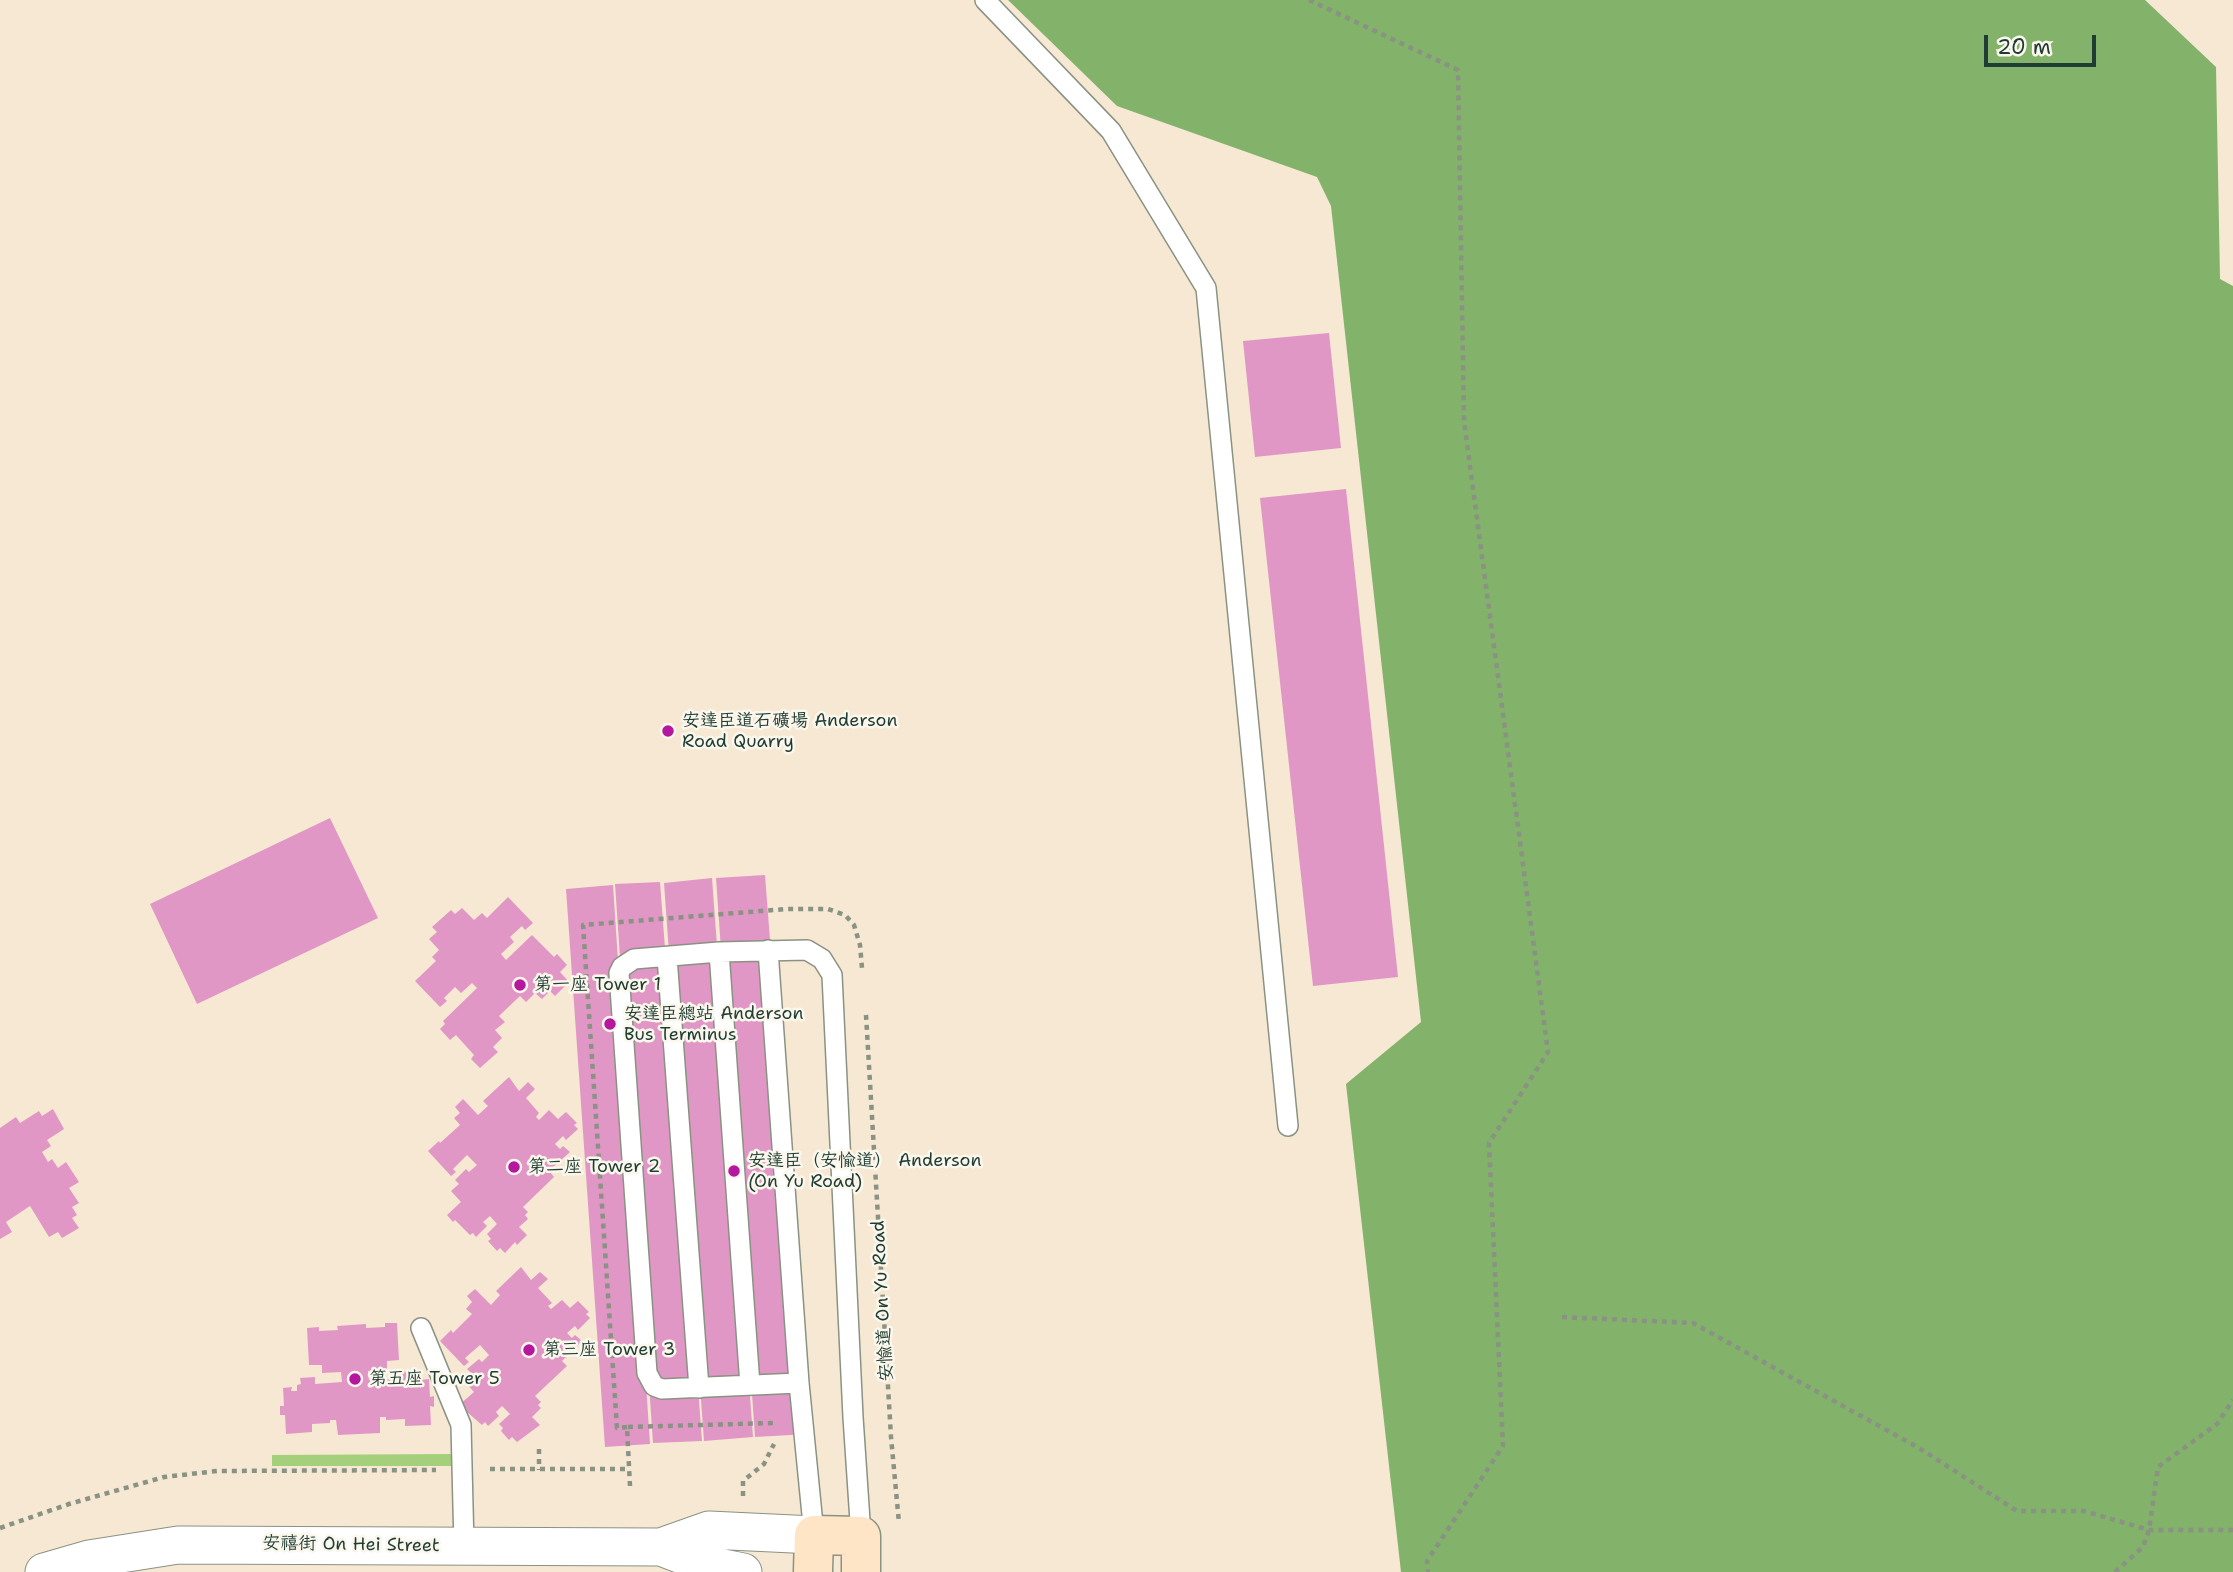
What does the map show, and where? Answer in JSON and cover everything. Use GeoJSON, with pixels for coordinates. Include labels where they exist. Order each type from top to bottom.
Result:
{"type":"FeatureCollection","features":[{"type":"Feature","properties":{"kind":"street","name":"安禧街 On Hei Street"},"geometry":{"type":"LineString","coordinates":[[44,1572],[89,1559],[178,1545],[662,1547],[709,1530],[812,1537],[861,1554]]}},
{"type":"Feature","properties":{"kind":"street","name":"安禧街 On Hei Street"},"geometry":{"type":"LineString","coordinates":[[662,1547],[708,1565],[743,1572]]}},
{"type":"Feature","properties":{"kind":"lane"},"geometry":{"type":"LineString","coordinates":[[985,0],[1111,131],[1206,289],[1288,1126]]}},
{"type":"Feature","properties":{"kind":"lane"},"geometry":{"type":"LineString","coordinates":[[768,950],[812,1537]]}},
{"type":"Feature","properties":{"kind":"lane"},"geometry":{"type":"LineString","coordinates":[[799,1383],[662,1389],[654,1386],[647,1373],[619,973],[622,967],[634,959],[768,950],[813,952],[822,959],[832,975],[861,1554]]}},
{"type":"Feature","properties":{"kind":"lane"},"geometry":{"type":"LineString","coordinates":[[719,952],[750,1385]]}},
{"type":"Feature","properties":{"kind":"lane"},"geometry":{"type":"LineString","coordinates":[[667,957],[699,1388]]}},
{"type":"Feature","properties":{"kind":"lane"},"geometry":{"type":"LineString","coordinates":[[421,1328],[461,1425],[464,1547]]}},
{"type":"Feature","properties":{"kind":"path"},"geometry":{"type":"LineString","coordinates":[[1309,0],[1458,70],[1464,421],[1548,1052],[1489,1143],[1503,1446],[1427,1561],[1428,1572]]}},
{"type":"Feature","properties":{"kind":"path"},"geometry":{"type":"LineString","coordinates":[[860,945],[863,970]]}},
{"type":"Feature","properties":{"kind":"path","name":"安愉道 On Yu Road"},"geometry":{"type":"LineString","coordinates":[[866,1011],[899,1531]]}},
{"type":"Feature","properties":{"kind":"path"},"geometry":{"type":"LineString","coordinates":[[1562,1317],[1693,1323],[1919,1448],[2017,1511],[2084,1511],[2149,1530],[2233,1530]]}},
{"type":"Feature","properties":{"kind":"path"},"geometry":{"type":"LineString","coordinates":[[2115,1572],[2143,1547],[2149,1530],[2158,1467],[2217,1424],[2233,1400]]}},
{"type":"Feature","properties":{"kind":"path"},"geometry":{"type":"LineString","coordinates":[[630,1486],[627,1427],[777,1423],[772,1451],[764,1464],[743,1481]]}},
{"type":"Feature","properties":{"kind":"path"},"geometry":{"type":"LineString","coordinates":[[539,1449],[539,1469]]}},
{"type":"Feature","properties":{"kind":"path"},"geometry":{"type":"LineString","coordinates":[[0,1528],[69,1504],[164,1477],[217,1471],[447,1469]]}},
{"type":"Feature","properties":{"kind":"path"},"geometry":{"type":"LineString","coordinates":[[478,1469],[629,1469]]}},
{"type":"Feature","properties":{"kind":"green space"},"geometry":{"type":"Polygon","coordinates":[[[1008,0],[2145,0],[2216,67],[2220,279],[2233,286],[2233,1572],[1401,1572],[1346,1084],[1421,1022],[1331,206],[1317,177],[1117,106],[1008,0]]]}},
{"type":"Feature","properties":{"kind":"green space"},"geometry":{"type":"Polygon","coordinates":[[[455,1454],[454,1466],[272,1466],[272,1455],[455,1454]]]}},
{"type":"Feature","properties":{"kind":"building"},"geometry":{"type":"Polygon","coordinates":[[[1329,333],[1341,448],[1255,457],[1243,341],[1329,333]]]}},
{"type":"Feature","properties":{"kind":"building"},"geometry":{"type":"Polygon","coordinates":[[[1346,489],[1398,977],[1313,986],[1260,498],[1346,489]]]}},
{"type":"Feature","properties":{"kind":"building"},"geometry":{"type":"Polygon","coordinates":[[[330,818],[378,918],[197,1004],[150,904],[330,818]]]}},
{"type":"Feature","properties":{"kind":"building"},"geometry":{"type":"Polygon","coordinates":[[[765,875],[808,1434],[755,1437],[716,878],[765,875]]]}},
{"type":"Feature","properties":{"kind":"building"},"geometry":{"type":"Polygon","coordinates":[[[712,878],[753,1437],[704,1441],[664,883],[712,878]]]}},
{"type":"Feature","properties":{"kind":"building"},"geometry":{"type":"Polygon","coordinates":[[[660,882],[702,1441],[653,1443],[615,884],[660,882]]]}},
{"type":"Feature","properties":{"kind":"building"},"geometry":{"type":"Polygon","coordinates":[[[613,885],[650,1444],[605,1447],[566,889],[613,885]]]}},
{"type":"Feature","properties":{"kind":"building","name":"第一座 Tower 1"},"geometry":{"type":"Polygon","coordinates":[[[508,897],[533,923],[525,930],[522,926],[510,937],[514,942],[501,954],[506,960],[532,935],[554,957],[557,954],[567,965],[560,972],[569,982],[555,996],[550,991],[542,999],[535,993],[526,1002],[520,996],[499,1016],[505,1022],[495,1030],[502,1038],[493,1047],[498,1052],[480,1068],[471,1059],[474,1055],[456,1035],[450,1040],[440,1029],[445,1024],[443,1021],[477,988],[472,983],[461,993],[455,987],[444,998],[447,1001],[440,1007],[415,981],[436,961],[432,957],[439,950],[429,939],[437,932],[432,927],[451,910],[455,914],[462,908],[474,920],[482,913],[487,918],[508,897]]]}},
{"type":"Feature","properties":{"kind":"building","name":"第二座 Tower 2"},"geometry":{"type":"Polygon","coordinates":[[[509,1077],[519,1091],[528,1082],[535,1089],[526,1098],[539,1113],[536,1117],[539,1120],[549,1110],[558,1119],[566,1112],[577,1123],[574,1125],[578,1129],[566,1140],[563,1136],[555,1144],[570,1152],[549,1171],[554,1177],[523,1207],[528,1212],[525,1215],[528,1219],[519,1227],[527,1235],[517,1245],[515,1242],[505,1253],[500,1248],[497,1251],[488,1241],[491,1239],[487,1234],[497,1224],[490,1216],[483,1222],[487,1226],[476,1237],[447,1215],[461,1202],[451,1191],[459,1184],[455,1180],[466,1169],[469,1172],[477,1165],[467,1155],[453,1169],[456,1172],[451,1176],[428,1151],[460,1125],[454,1118],[460,1113],[455,1107],[463,1099],[478,1115],[488,1106],[483,1101],[509,1077]]]}},
{"type":"Feature","properties":{"kind":"building"},"geometry":{"type":"Polygon","coordinates":[[[53,1109],[64,1129],[47,1140],[51,1146],[42,1152],[48,1162],[52,1159],[58,1168],[66,1162],[79,1182],[69,1188],[79,1203],[72,1207],[77,1215],[72,1218],[79,1228],[62,1238],[58,1232],[49,1237],[30,1206],[6,1222],[12,1232],[0,1239],[0,1128],[16,1117],[20,1123],[39,1111],[42,1116],[53,1109]]]}},
{"type":"Feature","properties":{"kind":"building","name":"第三座 Tower 3"},"geometry":{"type":"Polygon","coordinates":[[[521,1267],[531,1280],[540,1272],[548,1279],[538,1288],[552,1303],[548,1306],[551,1309],[562,1300],[570,1308],[578,1301],[589,1312],[586,1314],[590,1318],[578,1330],[575,1326],[567,1333],[582,1341],[562,1361],[567,1366],[535,1396],[541,1402],[538,1405],[541,1408],[532,1417],[540,1425],[517,1442],[512,1437],[509,1440],[501,1431],[503,1428],[499,1424],[510,1414],[502,1406],[496,1412],[499,1416],[488,1426],[485,1422],[482,1425],[459,1405],[474,1392],[463,1380],[471,1373],[467,1369],[479,1359],[482,1362],[489,1355],[480,1345],[465,1358],[469,1362],[464,1366],[440,1341],[451,1330],[453,1333],[472,1314],[466,1309],[472,1302],[467,1296],[475,1289],[491,1305],[500,1295],[496,1291],[521,1267]]]}},
{"type":"Feature","properties":{"kind":"building","name":"第五座 Tower 5"},"geometry":{"type":"Polygon","coordinates":[[[385,1323],[397,1323],[399,1360],[387,1361],[387,1369],[368,1371],[369,1380],[396,1379],[395,1372],[410,1371],[410,1378],[414,1378],[415,1384],[429,1379],[430,1397],[434,1396],[434,1407],[430,1406],[431,1425],[405,1426],[405,1419],[386,1420],[386,1417],[380,1417],[380,1433],[338,1435],[336,1420],[330,1420],[330,1423],[312,1424],[312,1432],[286,1434],[285,1415],[280,1415],[280,1406],[284,1406],[283,1388],[292,1387],[291,1391],[297,1391],[297,1385],[301,1384],[300,1378],[315,1377],[315,1384],[342,1382],[341,1372],[322,1373],[322,1365],[309,1365],[307,1328],[319,1327],[319,1331],[338,1330],[337,1326],[366,1324],[366,1328],[385,1327],[385,1323]]]}},
{"type":"Feature","properties":{"kind":"place","name":"安達臣道石礦場 Anderson Road Quarry"},"geometry":{"type":"Point","coordinates":[668,731]}},
{"type":"Feature","properties":{"kind":"place","name":"第一座 Tower 1"},"geometry":{"type":"Point","coordinates":[520,985]}},
{"type":"Feature","properties":{"kind":"place","name":"安達臣總站 Anderson Bus Terminus"},"geometry":{"type":"Point","coordinates":[610,1024]}},
{"type":"Feature","properties":{"kind":"place","name":"第二座 Tower 2"},"geometry":{"type":"Point","coordinates":[514,1167]}},
{"type":"Feature","properties":{"kind":"place","name":"安達臣（安愉道） Anderson (On Yu Road)"},"geometry":{"type":"Point","coordinates":[734,1171]}},
{"type":"Feature","properties":{"kind":"place","name":"第三座 Tower 3"},"geometry":{"type":"Point","coordinates":[529,1350]}},
{"type":"Feature","properties":{"kind":"place","name":"第五座 Tower 5"},"geometry":{"type":"Point","coordinates":[355,1379]}}]}
